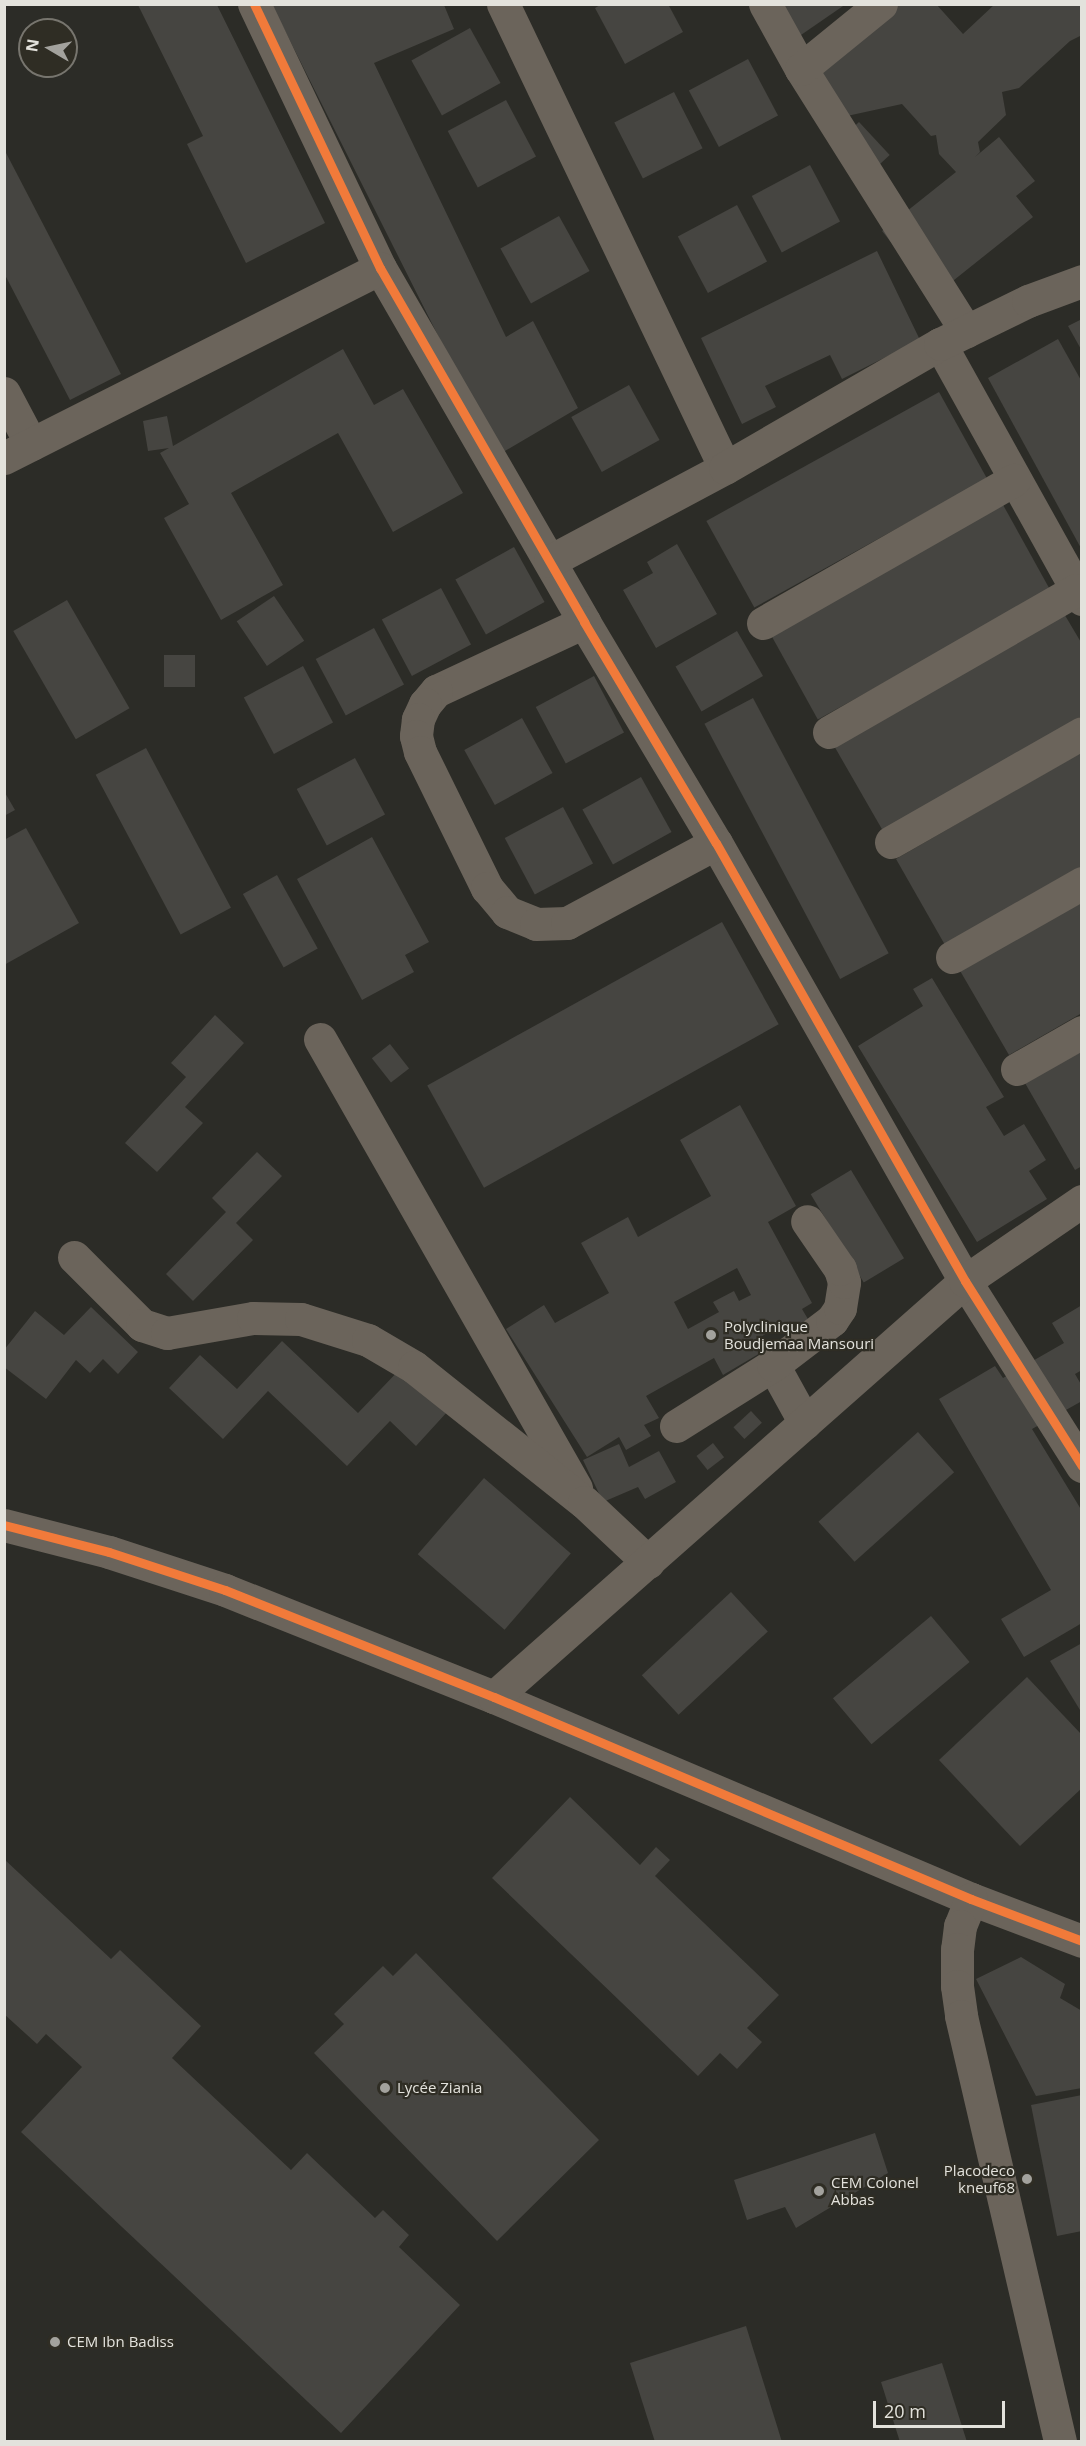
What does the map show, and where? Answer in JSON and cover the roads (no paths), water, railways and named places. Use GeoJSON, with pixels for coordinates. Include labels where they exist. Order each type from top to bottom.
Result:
{"type":"FeatureCollection","features":[{"type":"Feature","properties":{"kind":"street"},"geometry":{"type":"LineString","coordinates":[[254,4],[380,268],[584,622],[716,843],[965,1281],[1082,1466]]}},
{"type":"Feature","properties":{"kind":"street"},"geometry":{"type":"LineString","coordinates":[[503,4],[725,468]]}},
{"type":"Feature","properties":{"kind":"street"},"geometry":{"type":"LineString","coordinates":[[765,4],[953,337],[1014,480],[1079,595],[829,732]]}},
{"type":"Feature","properties":{"kind":"street"},"geometry":{"type":"LineString","coordinates":[[801,69],[881,4]]}},
{"type":"Feature","properties":{"kind":"street"},"geometry":{"type":"LineString","coordinates":[[4,393],[18,451],[380,268]]}},
{"type":"Feature","properties":{"kind":"street"},"geometry":{"type":"LineString","coordinates":[[549,561],[725,468],[953,337],[1028,301],[1082,281]]}},
{"type":"Feature","properties":{"kind":"street"},"geometry":{"type":"LineString","coordinates":[[763,623],[1014,480]]}},
{"type":"Feature","properties":{"kind":"street"},"geometry":{"type":"LineString","coordinates":[[584,622],[436,692],[425,704],[418,719],[416,736],[420,752],[486,888],[507,912],[536,924],[567,923],[716,843]]}},
{"type":"Feature","properties":{"kind":"street"},"geometry":{"type":"LineString","coordinates":[[891,842],[1082,733]]}},
{"type":"Feature","properties":{"kind":"street"},"geometry":{"type":"LineString","coordinates":[[952,957],[1082,883]]}},
{"type":"Feature","properties":{"kind":"street"},"geometry":{"type":"LineString","coordinates":[[1017,1068],[1082,1032]]}},
{"type":"Feature","properties":{"kind":"street"},"geometry":{"type":"LineString","coordinates":[[320,1038],[584,1502]]}},
{"type":"Feature","properties":{"kind":"street"},"geometry":{"type":"LineString","coordinates":[[494,1698],[965,1281],[1082,1201]]}},
{"type":"Feature","properties":{"kind":"street"},"geometry":{"type":"LineString","coordinates":[[676,1426],[773,1365],[832,1320],[843,1296],[844,1282],[840,1269],[807,1221]]}},
{"type":"Feature","properties":{"kind":"street"},"geometry":{"type":"LineString","coordinates":[[74,1257],[119,1305],[142,1325],[167,1333],[253,1318],[301,1319],[368,1340],[414,1367],[584,1502],[648,1562]]}},
{"type":"Feature","properties":{"kind":"street"},"geometry":{"type":"LineString","coordinates":[[773,1365],[805,1423]]}},
{"type":"Feature","properties":{"kind":"street"},"geometry":{"type":"LineString","coordinates":[[4,1525],[109,1552],[225,1590],[494,1698],[971,1899],[1082,1941]]}},
{"type":"Feature","properties":{"kind":"street"},"geometry":{"type":"LineString","coordinates":[[971,1899],[960,1926],[957,1948],[957,1986],[961,2016],[1060,2442]]}},
{"type":"Feature","properties":{"kind":"place","name":"Polyclinique Boudjemaa Mansouri"},"geometry":{"type":"Point","coordinates":[711,1335]}},
{"type":"Feature","properties":{"kind":"place","name":"Lycée Ziania"},"geometry":{"type":"Point","coordinates":[385,2088]}},
{"type":"Feature","properties":{"kind":"place","name":"Placodeco kneuf68"},"geometry":{"type":"Point","coordinates":[1027,2179]}},
{"type":"Feature","properties":{"kind":"place","name":"CEM Colonel Abbas"},"geometry":{"type":"Point","coordinates":[819,2191]}},
{"type":"Feature","properties":{"kind":"place","name":"CEM Ibn Badiss"},"geometry":{"type":"Point","coordinates":[55,2342]}}]}
